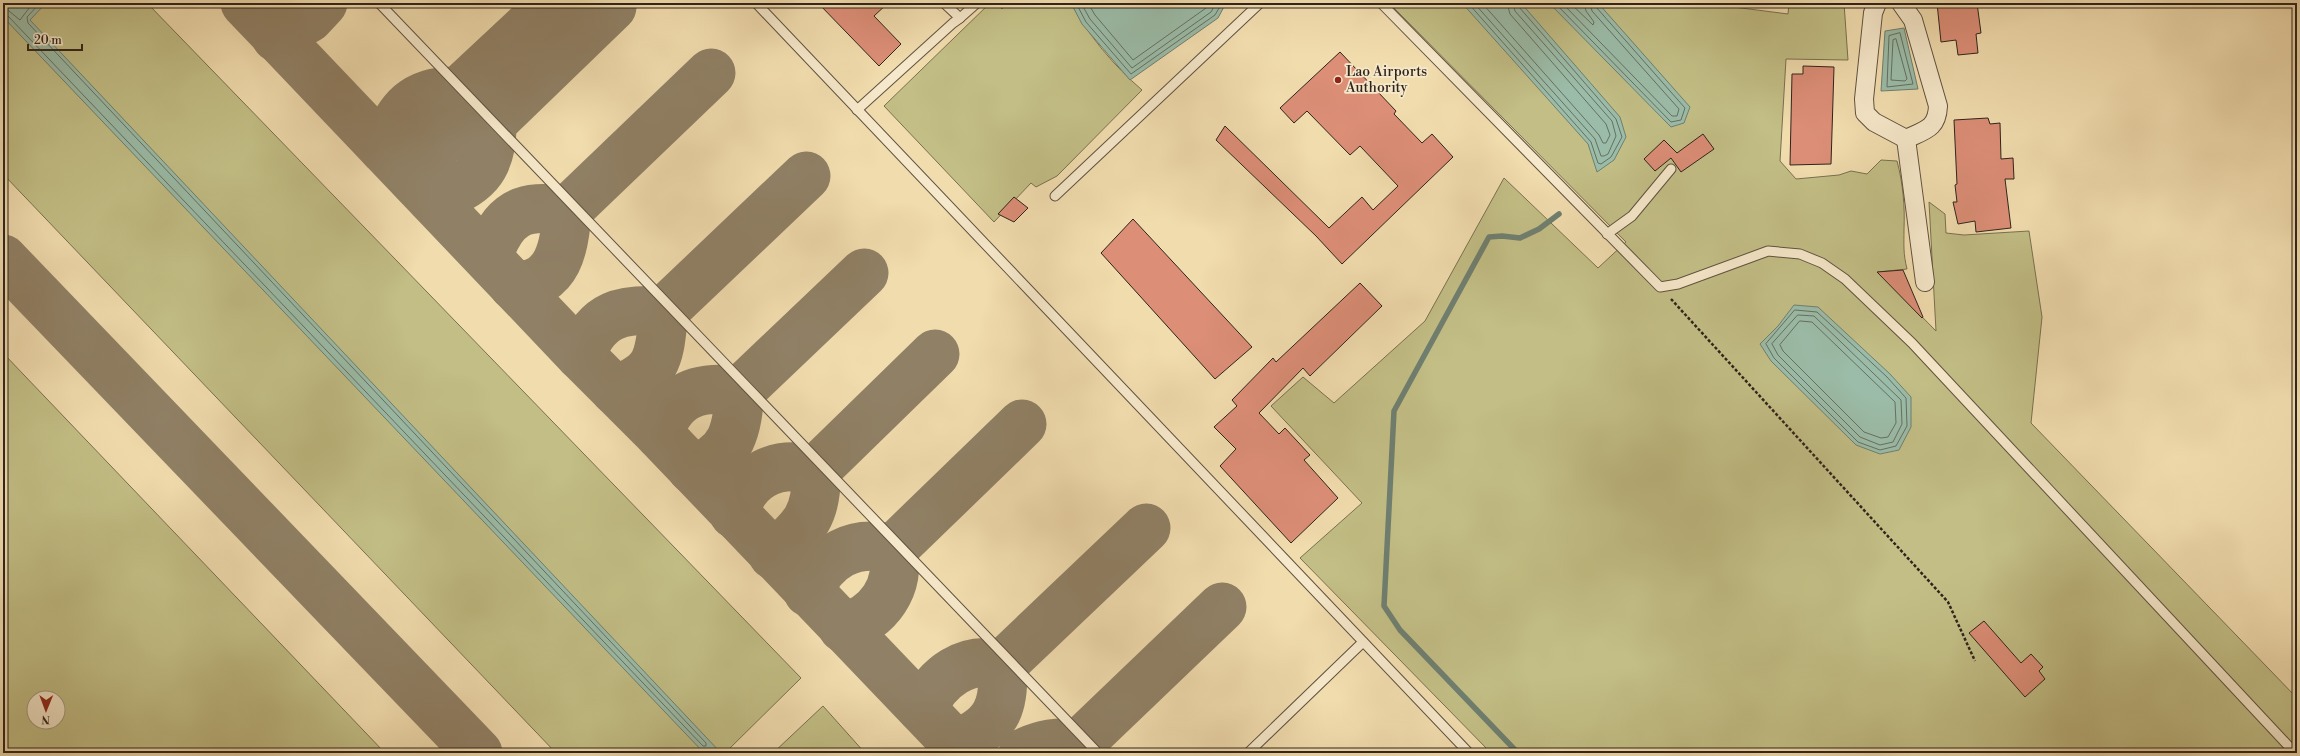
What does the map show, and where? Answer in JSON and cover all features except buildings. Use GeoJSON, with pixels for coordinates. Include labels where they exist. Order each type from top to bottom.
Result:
{"type":"FeatureCollection","features":[{"type":"Feature","properties":{"kind":"street"},"geometry":{"type":"LineString","coordinates":[[1877,3],[1872,21],[1864,99],[1865,113],[1874,122],[1906,139]]}},
{"type":"Feature","properties":{"kind":"street"},"geometry":{"type":"LineString","coordinates":[[1902,3],[1913,20],[1938,106],[1938,118],[1932,127],[1906,139]]}},
{"type":"Feature","properties":{"kind":"street"},"geometry":{"type":"LineString","coordinates":[[1906,139],[1925,282]]}},
{"type":"Feature","properties":{"kind":"lane"},"geometry":{"type":"LineString","coordinates":[[379,3],[1098,753]]}},
{"type":"Feature","properties":{"kind":"lane"},"geometry":{"type":"LineString","coordinates":[[756,3],[1469,753]]}},
{"type":"Feature","properties":{"kind":"lane"},"geometry":{"type":"LineString","coordinates":[[944,3],[960,18]]}},
{"type":"Feature","properties":{"kind":"lane"},"geometry":{"type":"LineString","coordinates":[[857,110],[977,3]]}},
{"type":"Feature","properties":{"kind":"lane"},"geometry":{"type":"LineString","coordinates":[[1055,196],[1260,3]]}},
{"type":"Feature","properties":{"kind":"lane"},"geometry":{"type":"LineString","coordinates":[[1381,3],[1660,287],[1678,284],[1768,251],[1800,254],[1822,263],[1845,279],[1912,343],[2295,753]]}},
{"type":"Feature","properties":{"kind":"lane"},"geometry":{"type":"LineString","coordinates":[[1607,234],[1632,216],[1671,169]]}},
{"type":"Feature","properties":{"kind":"lane"},"geometry":{"type":"LineString","coordinates":[[1248,753],[1363,642]]}},
{"type":"Feature","properties":{"kind":"path"},"geometry":{"type":"LineString","coordinates":[[1660,287],[1948,602],[1975,661]]}},
{"type":"Feature","properties":{"kind":"shaded area"},"geometry":{"type":"Polygon","coordinates":[[[3,3],[147,3],[801,678],[725,753],[556,753],[3,174],[3,3]]]}},
{"type":"Feature","properties":{"kind":"shaded area"},"geometry":{"type":"Polygon","coordinates":[[[990,3],[997,3],[1002,9],[1008,3],[1071,3],[1085,27],[1102,50],[1121,71],[1142,90],[1057,176],[1036,187],[1031,183],[994,222],[884,106],[990,3]]]}},
{"type":"Feature","properties":{"kind":"shaded area"},"geometry":{"type":"Polygon","coordinates":[[[1389,3],[1718,3],[1718,5],[1788,14],[1789,3],[1844,3],[1848,60],[1786,59],[1780,161],[1796,179],[1839,175],[1851,171],[1867,174],[1881,160],[1897,161],[1903,195],[1904,249],[1907,269],[1878,272],[1936,331],[1929,202],[1945,214],[1946,233],[1964,235],[2029,231],[2042,317],[2031,423],[2297,698],[2297,753],[1491,753],[1300,558],[1362,503],[1271,406],[1303,377],[1334,403],[1425,321],[1504,178],[1598,268],[1626,242],[1389,3]]]}},
{"type":"Feature","properties":{"kind":"shaded area"},"geometry":{"type":"Polygon","coordinates":[[[3,353],[385,753],[3,753],[3,353]]]}},
{"type":"Feature","properties":{"kind":"shaded area"},"geometry":{"type":"Polygon","coordinates":[[[823,706],[865,753],[773,753],[823,706]]]}},
{"type":"Feature","properties":{"kind":"water"},"geometry":{"type":"Polygon","coordinates":[[[3,3],[46,3],[30,20],[721,753],[704,753],[3,17],[3,3]]]}},
{"type":"Feature","properties":{"kind":"water"},"geometry":{"type":"Polygon","coordinates":[[[1071,3],[1226,3],[1218,18],[1130,80],[1082,24],[1071,3]]]}},
{"type":"Feature","properties":{"kind":"water"},"geometry":{"type":"Polygon","coordinates":[[[1462,3],[1521,3],[1620,117],[1626,137],[1614,160],[1597,172],[1588,144],[1462,3]]]}},
{"type":"Feature","properties":{"kind":"water"},"geometry":{"type":"Polygon","coordinates":[[[1549,3],[1598,3],[1690,107],[1684,123],[1671,127],[1549,3]]]}},
{"type":"Feature","properties":{"kind":"water"},"geometry":{"type":"Polygon","coordinates":[[[1904,28],[1918,89],[1881,91],[1885,31],[1904,28]]]}},
{"type":"Feature","properties":{"kind":"water"},"geometry":{"type":"Polygon","coordinates":[[[1794,305],[1818,307],[1890,374],[1911,397],[1911,427],[1899,450],[1880,454],[1856,445],[1771,361],[1760,344],[1778,326],[1794,305]]]}},
{"type":"Feature","properties":{"kind":"waterway"},"geometry":{"type":"LineString","coordinates":[[1518,753],[1400,630],[1384,606],[1394,411],[1489,237],[1502,236],[1520,238],[1539,229],[1559,214]]}},
{"type":"Feature","properties":{"kind":"taxiway"},"geometry":{"type":"LineString","coordinates":[[245,3],[581,356],[659,434],[964,753]]}},
{"type":"Feature","properties":{"kind":"taxiway"},"geometry":{"type":"LineString","coordinates":[[276,37],[309,18],[323,3]]}},
{"type":"Feature","properties":{"kind":"taxiway"},"geometry":{"type":"LineString","coordinates":[[384,149],[395,123],[410,105],[420,98],[431,94],[444,91],[459,91],[553,3]]}},
{"type":"Feature","properties":{"kind":"taxiway"},"geometry":{"type":"LineString","coordinates":[[418,184],[421,170],[426,158],[434,148],[443,140],[454,134],[478,125],[492,123],[612,7]]}},
{"type":"Feature","properties":{"kind":"taxiway"},"geometry":{"type":"LineString","coordinates":[[488,257],[494,242],[507,221],[516,215],[537,209],[567,211],[711,73]]}},
{"type":"Feature","properties":{"kind":"taxiway"},"geometry":{"type":"LineString","coordinates":[[432,199],[459,188],[470,181],[478,173],[485,164],[489,153],[492,123]]}},
{"type":"Feature","properties":{"kind":"taxiway"},"geometry":{"type":"LineString","coordinates":[[581,356],[587,342],[595,330],[603,322],[613,316],[636,311],[664,311],[806,176]]}},
{"type":"Feature","properties":{"kind":"taxiway"},"geometry":{"type":"LineString","coordinates":[[514,286],[529,284],[541,279],[557,262],[564,237],[567,211]]}},
{"type":"Feature","properties":{"kind":"taxiway"},"geometry":{"type":"LineString","coordinates":[[3,259],[478,753]]}},
{"type":"Feature","properties":{"kind":"taxiway"},"geometry":{"type":"LineString","coordinates":[[740,391],[864,273]]}},
{"type":"Feature","properties":{"kind":"taxiway"},"geometry":{"type":"LineString","coordinates":[[615,390],[630,384],[641,377],[655,361],[661,340],[664,311]]}},
{"type":"Feature","properties":{"kind":"taxiway"},"geometry":{"type":"LineString","coordinates":[[734,514],[739,500],[746,489],[754,480],[764,473],[788,467],[802,467],[816,470],[935,354]]}},
{"type":"Feature","properties":{"kind":"taxiway"},"geometry":{"type":"LineString","coordinates":[[659,434],[672,409],[689,395],[712,389],[740,391],[737,418],[730,440],[716,457],[706,464],[692,469]]}},
{"type":"Feature","properties":{"kind":"taxiway"},"geometry":{"type":"LineString","coordinates":[[808,592],[822,569],[831,560],[842,553],[865,546],[879,546],[893,549],[1022,424]]}},
{"type":"Feature","properties":{"kind":"taxiway"},"geometry":{"type":"LineString","coordinates":[[773,555],[793,537],[807,519],[814,498],[816,470]]}},
{"type":"Feature","properties":{"kind":"taxiway"},"geometry":{"type":"LineString","coordinates":[[922,709],[936,687],[944,678],[954,671],[976,663],[1002,665],[1146,528]]}},
{"type":"Feature","properties":{"kind":"taxiway"},"geometry":{"type":"LineString","coordinates":[[843,628],[867,617],[877,609],[884,599],[894,576],[895,563],[893,549]]}},
{"type":"Feature","properties":{"kind":"taxiway"},"geometry":{"type":"LineString","coordinates":[[1023,753],[1037,747],[1050,744],[1079,744],[1222,607]]}},
{"type":"Feature","properties":{"kind":"taxiway"},"geometry":{"type":"LineString","coordinates":[[956,744],[980,731],[995,715],[1002,693],[1002,665]]}},
{"type":"Feature","properties":{"kind":"place","name":"Lao Airports Authority"},"geometry":{"type":"Point","coordinates":[1338,80]}}]}
